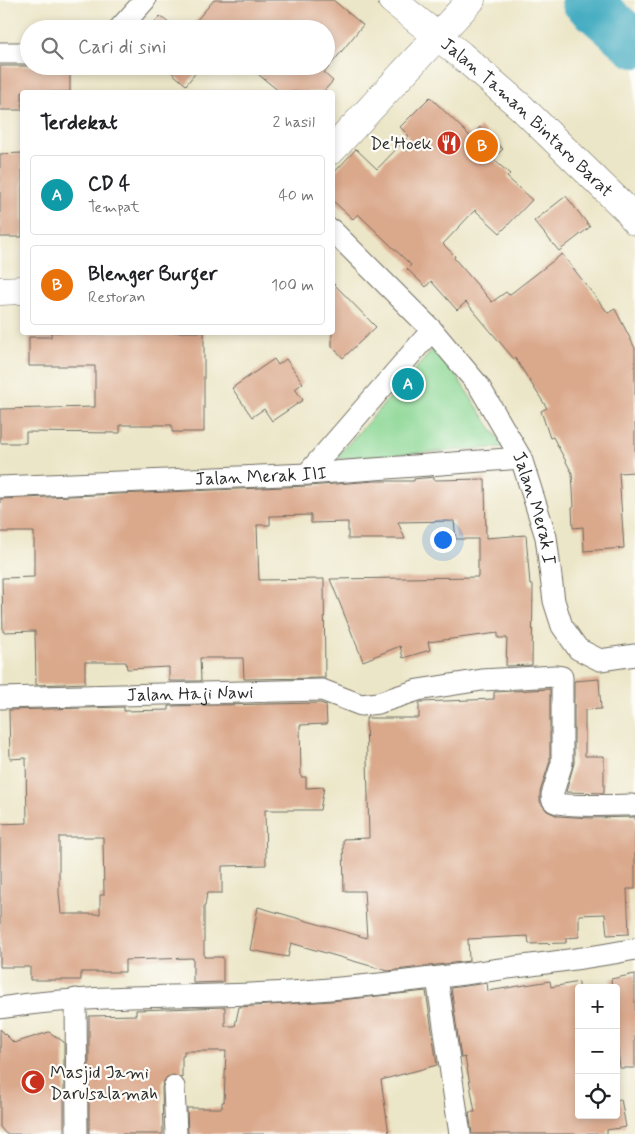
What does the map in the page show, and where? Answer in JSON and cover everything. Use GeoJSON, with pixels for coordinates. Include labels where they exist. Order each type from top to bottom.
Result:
{"type":"FeatureCollection","features":[{"type":"Feature","properties":{"kind":"main road","name":"Jalan Taman Bintaro Barat"},"geometry":{"type":"LineString","coordinates":[[392,0],[461,55],[520,108],[629,212],[635,221]]}},
{"type":"Feature","properties":{"kind":"main road"},"geometry":{"type":"LineString","coordinates":[[335,147],[471,0]]}},
{"type":"Feature","properties":{"kind":"main road"},"geometry":{"type":"LineString","coordinates":[[0,291],[20,290]]}},
{"type":"Feature","properties":{"kind":"street"},"geometry":{"type":"LineString","coordinates":[[127,20],[144,0]]}},
{"type":"Feature","properties":{"kind":"street"},"geometry":{"type":"LineString","coordinates":[[0,53],[20,53]]}},
{"type":"Feature","properties":{"kind":"street","name":"Jalan Merak I"},"geometry":{"type":"LineString","coordinates":[[335,233],[432,330],[479,386],[521,458],[546,537],[554,601],[562,626],[578,649],[600,660],[635,655]]}},
{"type":"Feature","properties":{"kind":"street"},"geometry":{"type":"LineString","coordinates":[[307,474],[432,330]]}},
{"type":"Feature","properties":{"kind":"street","name":"Jalan Merak III"},"geometry":{"type":"LineString","coordinates":[[0,487],[307,474],[521,458]]}},
{"type":"Feature","properties":{"kind":"street","name":"Jalan Haji Nawi"},"geometry":{"type":"LineString","coordinates":[[0,698],[322,690],[361,705],[378,703],[418,690],[482,680],[562,677],[562,762],[552,800],[556,803],[566,804],[632,804]]}},
{"type":"Feature","properties":{"kind":"street"},"geometry":{"type":"LineString","coordinates":[[0,1008],[76,999],[305,991],[437,978],[635,949]]}},
{"type":"Feature","properties":{"kind":"street"},"geometry":{"type":"LineString","coordinates":[[437,978],[460,1134]]}},
{"type":"Feature","properties":{"kind":"street"},"geometry":{"type":"LineString","coordinates":[[76,999],[77,1134]]}},
{"type":"Feature","properties":{"kind":"street"},"geometry":{"type":"LineString","coordinates":[[174,1087],[176,1134]]}},
{"type":"Feature","properties":{"kind":"green space"},"geometry":{"type":"Polygon","coordinates":[[[436,346],[504,447],[335,459],[436,346]]]}},
{"type":"Feature","properties":{"kind":"building"},"geometry":{"type":"Polygon","coordinates":[[[214,0],[333,0],[363,25],[335,59],[335,20],[197,20],[214,0]]]}},
{"type":"Feature","properties":{"kind":"building"},"geometry":{"type":"Polygon","coordinates":[[[160,16],[165,20],[157,20],[160,16]]]}},
{"type":"Feature","properties":{"kind":"building"},"geometry":{"type":"Polygon","coordinates":[[[0,66],[20,66],[20,75],[70,75],[70,90],[20,90],[20,110],[0,110],[0,66]]]}},
{"type":"Feature","properties":{"kind":"building"},"geometry":{"type":"Polygon","coordinates":[[[174,75],[194,75],[186,85],[174,75]]]}},
{"type":"Feature","properties":{"kind":"building"},"geometry":{"type":"Polygon","coordinates":[[[259,75],[326,75],[333,81],[325,90],[278,90],[259,75]]]}},
{"type":"Feature","properties":{"kind":"building"},"geometry":{"type":"Polygon","coordinates":[[[430,97],[471,137],[480,127],[503,149],[493,159],[510,174],[507,177],[532,200],[500,233],[475,210],[443,244],[492,302],[506,292],[509,295],[562,254],[608,313],[615,309],[635,348],[635,472],[619,473],[624,548],[584,551],[583,527],[573,528],[572,473],[553,437],[550,438],[541,411],[547,408],[515,358],[466,302],[457,310],[431,281],[426,287],[407,269],[411,265],[358,214],[353,219],[335,203],[335,172],[356,149],[377,169],[409,136],[400,127],[430,97]]]}},
{"type":"Feature","properties":{"kind":"building"},"geometry":{"type":"Polygon","coordinates":[[[20,153],[20,237],[0,237],[0,154],[20,153]]]}},
{"type":"Feature","properties":{"kind":"building"},"geometry":{"type":"Polygon","coordinates":[[[566,196],[590,227],[559,251],[534,221],[566,196]]]}},
{"type":"Feature","properties":{"kind":"building"},"geometry":{"type":"Polygon","coordinates":[[[335,285],[376,327],[343,358],[332,346],[332,335],[335,335],[335,285]]]}},
{"type":"Feature","properties":{"kind":"building"},"geometry":{"type":"Polygon","coordinates":[[[51,335],[204,335],[204,432],[172,432],[172,425],[120,425],[120,433],[26,432],[26,443],[0,443],[0,409],[95,407],[95,366],[29,366],[29,337],[51,337],[51,335]]]}},
{"type":"Feature","properties":{"kind":"building"},"geometry":{"type":"Polygon","coordinates":[[[274,359],[278,365],[286,359],[303,383],[295,389],[303,400],[272,421],[264,409],[252,417],[232,388],[274,359]]]}},
{"type":"Feature","properties":{"kind":"building"},"geometry":{"type":"Polygon","coordinates":[[[434,477],[434,480],[485,479],[486,538],[526,535],[530,585],[533,585],[532,665],[506,666],[507,638],[498,638],[498,633],[428,642],[430,650],[403,658],[400,646],[363,661],[330,579],[478,577],[478,539],[456,539],[454,521],[398,522],[405,539],[348,539],[348,522],[311,523],[311,515],[270,516],[270,525],[257,525],[259,580],[324,579],[325,678],[244,679],[243,658],[200,658],[201,681],[169,681],[169,667],[127,669],[126,662],[85,662],[85,683],[36,685],[35,631],[3,632],[2,578],[34,577],[34,532],[0,532],[0,499],[308,486],[375,481],[414,481],[414,479],[434,477]]]}},
{"type":"Feature","properties":{"kind":"building"},"geometry":{"type":"Polygon","coordinates":[[[599,679],[601,709],[585,710],[585,756],[604,756],[604,793],[566,792],[574,763],[574,681],[599,679]]]}},
{"type":"Feature","properties":{"kind":"building"},"geometry":{"type":"Polygon","coordinates":[[[550,689],[550,761],[540,792],[540,802],[547,811],[558,816],[591,818],[635,817],[635,889],[627,889],[629,934],[607,935],[605,914],[579,915],[579,937],[566,938],[566,943],[529,944],[528,936],[468,939],[469,961],[388,971],[291,943],[288,957],[250,950],[258,907],[367,938],[364,891],[344,891],[343,839],[369,838],[366,718],[419,718],[419,703],[421,702],[494,699],[494,692],[550,689]]]}},
{"type":"Feature","properties":{"kind":"building"},"geometry":{"type":"Polygon","coordinates":[[[320,703],[326,705],[327,724],[300,725],[301,777],[306,777],[306,788],[324,787],[320,810],[265,810],[266,865],[222,866],[222,893],[207,893],[204,906],[204,957],[223,957],[223,982],[193,983],[193,958],[125,960],[125,972],[81,972],[81,980],[30,980],[30,967],[0,967],[0,824],[27,823],[26,758],[10,759],[9,710],[124,707],[124,711],[169,710],[169,706],[320,703]],[[59,837],[61,914],[100,914],[100,895],[104,895],[103,837],[59,837]]]}},
{"type":"Feature","properties":{"kind":"building"},"geometry":{"type":"Polygon","coordinates":[[[635,974],[635,1068],[620,1068],[620,984],[612,984],[611,979],[635,974]]]}},
{"type":"Feature","properties":{"kind":"building"},"geometry":{"type":"Polygon","coordinates":[[[550,981],[551,987],[579,982],[579,984],[575,984],[575,1119],[620,1119],[621,1099],[626,1127],[607,1130],[607,1134],[472,1134],[469,1112],[475,1112],[465,1057],[461,1058],[451,988],[487,983],[488,991],[550,981]]]}},
{"type":"Feature","properties":{"kind":"building"},"geometry":{"type":"Polygon","coordinates":[[[426,991],[437,1065],[381,1080],[389,1134],[188,1134],[187,1108],[222,1108],[222,1102],[224,1102],[226,1051],[184,1051],[184,1056],[182,1056],[182,1078],[173,1075],[167,1077],[163,1082],[163,1134],[89,1134],[89,1016],[136,1015],[136,1010],[225,1007],[225,1026],[235,1026],[239,1007],[331,1001],[426,991]]]}},
{"type":"Feature","properties":{"kind":"building","name":"Masjid Jami Darulsalamah"},"geometry":{"type":"Polygon","coordinates":[[[0,1029],[14,1043],[49,1032],[64,1042],[64,1134],[6,1134],[0,1127],[0,1029]]]}},
{"type":"Feature","properties":{"kind":"waterway"},"geometry":{"type":"LineString","coordinates":[[585,0],[635,44]]}},
{"type":"Feature","properties":{"kind":"place","name":"De'Hoek"},"geometry":{"type":"Point","coordinates":[449,143]}},
{"type":"Feature","properties":{"kind":"place","name":"Blenger Burger"},"geometry":{"type":"Point","coordinates":[482,146]}},
{"type":"Feature","properties":{"kind":"place","name":"CD 4"},"geometry":{"type":"Point","coordinates":[408,384]}},
{"type":"Feature","properties":{"kind":"place","name":"Masjid Jami Darulsalamah"},"geometry":{"type":"Point","coordinates":[33,1082]}}]}
